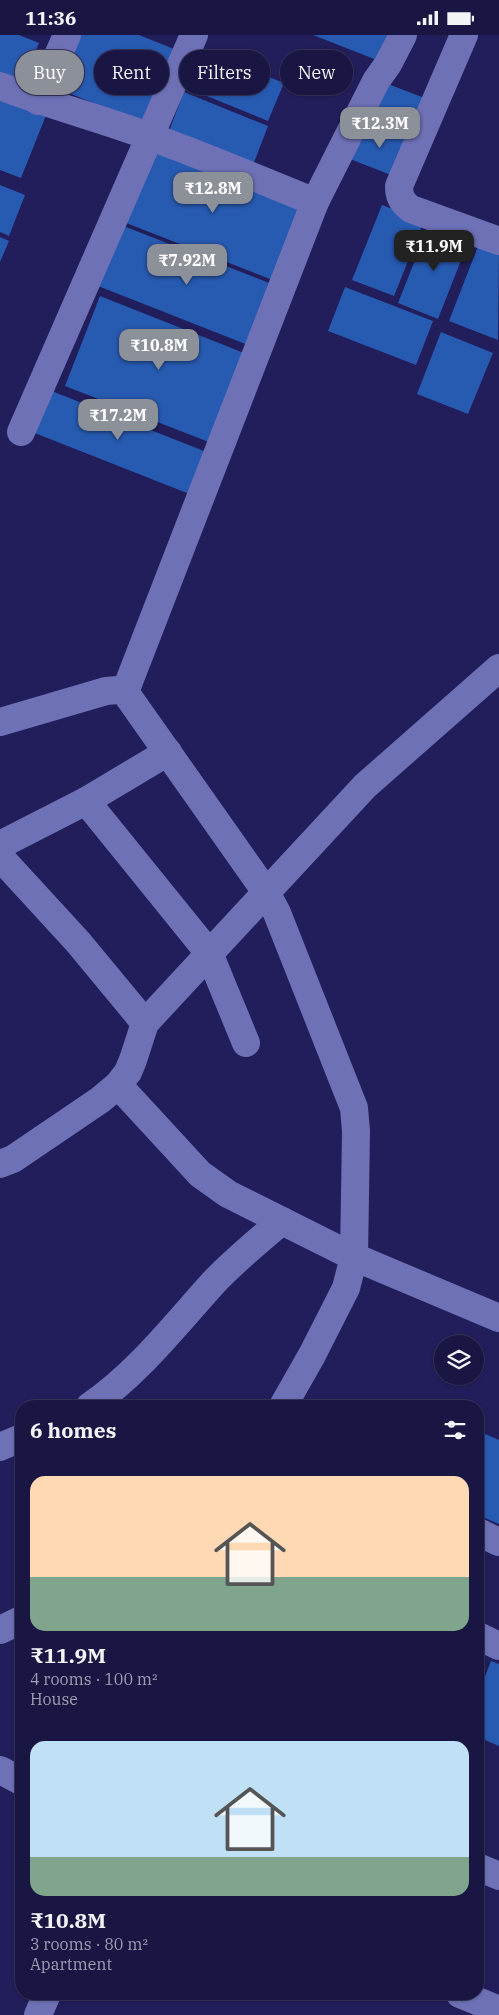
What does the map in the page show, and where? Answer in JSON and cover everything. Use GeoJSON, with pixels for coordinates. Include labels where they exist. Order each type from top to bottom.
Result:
{"type":"FeatureCollection","features":[{"type":"Feature","properties":{"kind":"street"},"geometry":{"type":"LineString","coordinates":[[38,101],[67,35]]}},
{"type":"Feature","properties":{"kind":"street"},"geometry":{"type":"LineString","coordinates":[[21,432],[194,35]]}},
{"type":"Feature","properties":{"kind":"street"},"geometry":{"type":"LineString","coordinates":[[125,692],[316,203],[376,81],[388,64],[403,35]]}},
{"type":"Feature","properties":{"kind":"street"},"geometry":{"type":"LineString","coordinates":[[464,35],[398,186],[399,195],[403,203],[411,209],[499,241]]}},
{"type":"Feature","properties":{"kind":"street"},"geometry":{"type":"LineString","coordinates":[[0,86],[38,101],[89,115],[150,136],[316,203]]}},
{"type":"Feature","properties":{"kind":"street"},"geometry":{"type":"LineString","coordinates":[[0,1164],[13,1159],[100,1100],[118,1085],[128,1072],[145,1023],[365,786],[499,668]]}},
{"type":"Feature","properties":{"kind":"street"},"geometry":{"type":"LineString","coordinates":[[0,723],[106,691],[118,690],[125,692],[266,892],[276,913],[354,1108],[356,1131],[354,1257],[346,1288],[286,1400]]}},
{"type":"Feature","properties":{"kind":"street"},"geometry":{"type":"LineString","coordinates":[[0,845],[86,801],[168,753]]}},
{"type":"Feature","properties":{"kind":"street"},"geometry":{"type":"LineString","coordinates":[[86,801],[209,953],[246,1043]]}},
{"type":"Feature","properties":{"kind":"street"},"geometry":{"type":"LineString","coordinates":[[0,857],[78,942],[145,1023]]}},
{"type":"Feature","properties":{"kind":"street"},"geometry":{"type":"LineString","coordinates":[[118,1085],[200,1173],[228,1194],[354,1257],[499,1318]]}},
{"type":"Feature","properties":{"kind":"street"},"geometry":{"type":"LineString","coordinates":[[98,1400],[108,1393],[159,1343],[236,1261],[282,1221]]}},
{"type":"Feature","properties":{"kind":"street"},"geometry":{"type":"LineString","coordinates":[[0,1447],[15,1441]]}},
{"type":"Feature","properties":{"kind":"street"},"geometry":{"type":"LineString","coordinates":[[484,1535],[499,1542]]}},
{"type":"Feature","properties":{"kind":"street"},"geometry":{"type":"LineString","coordinates":[[0,1630],[15,1623]]}},
{"type":"Feature","properties":{"kind":"street"},"geometry":{"type":"LineString","coordinates":[[484,1639],[499,1646]]}},
{"type":"Feature","properties":{"kind":"street"},"geometry":{"type":"LineString","coordinates":[[0,1770],[15,1778]]}},
{"type":"Feature","properties":{"kind":"street"},"geometry":{"type":"LineString","coordinates":[[484,1870],[499,1876]]}},
{"type":"Feature","properties":{"kind":"street"},"geometry":{"type":"LineString","coordinates":[[38,2015],[44,2000]]}},
{"type":"Feature","properties":{"kind":"street"},"geometry":{"type":"LineString","coordinates":[[475,2000],[499,2010]]}},
{"type":"Feature","properties":{"kind":"building"},"geometry":{"type":"Polygon","coordinates":[[[0,35],[19,35],[39,43],[36,50],[15,50],[15,88],[0,82],[0,35]]]}},
{"type":"Feature","properties":{"kind":"building"},"geometry":{"type":"Polygon","coordinates":[[[80,35],[139,35],[179,51],[169,77],[169,50],[94,50],[94,95],[162,95],[150,126],[74,95],[84,95],[84,50],[74,50],[80,35]]]}},
{"type":"Feature","properties":{"kind":"building"},"geometry":{"type":"Polygon","coordinates":[[[313,35],[398,35],[387,64],[313,35]]]}},
{"type":"Feature","properties":{"kind":"building"},"geometry":{"type":"Polygon","coordinates":[[[270,78],[280,81],[280,92],[268,121],[204,95],[270,95],[270,78]]]}},
{"type":"Feature","properties":{"kind":"building"},"geometry":{"type":"Polygon","coordinates":[[[380,81],[427,99],[415,131],[368,112],[380,81]]]}},
{"type":"Feature","properties":{"kind":"building"},"geometry":{"type":"Polygon","coordinates":[[[0,94],[47,113],[21,178],[0,170],[0,94]]]}},
{"type":"Feature","properties":{"kind":"building"},"geometry":{"type":"Polygon","coordinates":[[[183,95],[191,95],[268,126],[253,165],[169,131],[183,95]]]}},
{"type":"Feature","properties":{"kind":"building"},"geometry":{"type":"Polygon","coordinates":[[[364,122],[410,140],[396,177],[350,159],[364,122]]]}},
{"type":"Feature","properties":{"kind":"building"},"geometry":{"type":"Polygon","coordinates":[[[150,147],[304,207],[275,281],[121,221],[150,147]]]}},
{"type":"Feature","properties":{"kind":"building"},"geometry":{"type":"Polygon","coordinates":[[[0,185],[25,195],[9,236],[0,232],[0,185]]]}},
{"type":"Feature","properties":{"kind":"building"},"geometry":{"type":"Polygon","coordinates":[[[382,205],[424,221],[394,296],[352,280],[382,205]]]}},
{"type":"Feature","properties":{"kind":"building"},"geometry":{"type":"Polygon","coordinates":[[[121,225],[277,286],[253,347],[98,286],[121,225]]]}},
{"type":"Feature","properties":{"kind":"building"},"geometry":{"type":"Polygon","coordinates":[[[429,225],[469,240],[438,319],[398,303],[429,225]]]}},
{"type":"Feature","properties":{"kind":"building"},"geometry":{"type":"Polygon","coordinates":[[[0,237],[9,241],[0,262],[0,237]]]}},
{"type":"Feature","properties":{"kind":"building"},"geometry":{"type":"Polygon","coordinates":[[[480,241],[499,249],[498,340],[449,321],[480,241]]]}},
{"type":"Feature","properties":{"kind":"building"},"geometry":{"type":"Polygon","coordinates":[[[345,287],[433,321],[416,365],[328,331],[345,287]]]}},
{"type":"Feature","properties":{"kind":"building"},"geometry":{"type":"Polygon","coordinates":[[[100,296],[254,357],[219,446],[65,386],[100,296]]]}},
{"type":"Feature","properties":{"kind":"building"},"geometry":{"type":"Polygon","coordinates":[[[441,332],[493,353],[468,414],[417,394],[441,332]]]}},
{"type":"Feature","properties":{"kind":"building"},"geometry":{"type":"Polygon","coordinates":[[[44,388],[209,453],[192,495],[27,430],[44,388]]]}},
{"type":"Feature","properties":{"kind":"building"},"geometry":{"type":"Polygon","coordinates":[[[485,1434],[499,1440],[499,1524],[484,1518],[485,1434]]]}},
{"type":"Feature","properties":{"kind":"building"},"geometry":{"type":"Polygon","coordinates":[[[491,1661],[499,1664],[499,1746],[484,1740],[484,1679],[491,1661]]]}}]}
